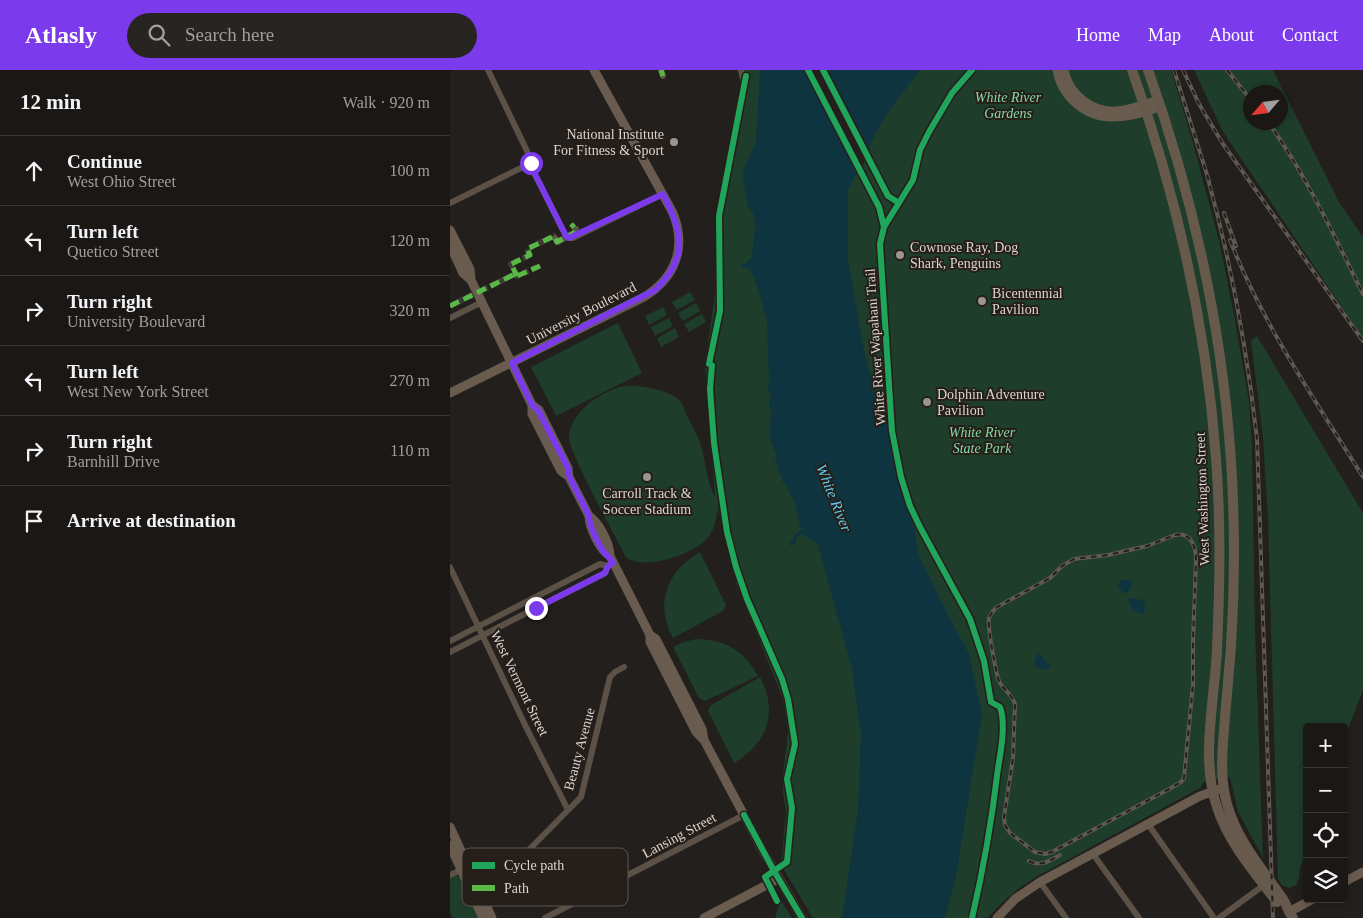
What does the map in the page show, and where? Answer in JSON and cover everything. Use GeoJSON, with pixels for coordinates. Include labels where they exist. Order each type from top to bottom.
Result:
{"type":"FeatureCollection","features":[{"type":"Feature","properties":{"kind":"main road","name":"University Boulevard"},"geometry":{"type":"LineString","coordinates":[[450,393],[644,297],[664,281],[678,257],[679,240],[677,224],[663,194],[594,70]]}},
{"type":"Feature","properties":{"kind":"main road"},"geometry":{"type":"LineString","coordinates":[[1057,70],[1060,81],[1067,92],[1083,109],[1114,118],[1129,116],[1145,107]]}},
{"type":"Feature","properties":{"kind":"main road"},"geometry":{"type":"LineString","coordinates":[[1064,70],[1070,86],[1078,97],[1095,108],[1105,111],[1116,111],[1159,103]]}},
{"type":"Feature","properties":{"kind":"main road","name":"West Washington Street"},"geometry":{"type":"LineString","coordinates":[[1132,70],[1170,189],[1191,273],[1206,356],[1216,460],[1219,532],[1218,648],[1209,759],[1212,792],[1227,830],[1264,885],[1280,906],[1291,915]]}},
{"type":"Feature","properties":{"kind":"main road","name":"West Washington Street"},"geometry":{"type":"LineString","coordinates":[[1148,70],[1184,184],[1200,250],[1218,342],[1226,410],[1232,486],[1234,570],[1231,648],[1221,759],[1224,788],[1229,811],[1238,831],[1285,902],[1291,915]]}},
{"type":"Feature","properties":{"kind":"main road"},"geometry":{"type":"LineString","coordinates":[[450,230],[470,269],[471,280]]}},
{"type":"Feature","properties":{"kind":"main road"},"geometry":{"type":"LineString","coordinates":[[450,245],[464,273],[471,280],[532,405],[538,410],[568,468],[569,476],[589,516],[595,520],[610,550],[610,562],[650,635],[656,639],[702,729],[704,740],[778,879],[802,918]]}},
{"type":"Feature","properties":{"kind":"main road"},"geometry":{"type":"LineString","coordinates":[[997,918],[1016,899],[1040,882],[1200,796],[1224,788]]}},
{"type":"Feature","properties":{"kind":"main road"},"geometry":{"type":"LineString","coordinates":[[450,827],[461,864]]}},
{"type":"Feature","properties":{"kind":"main road"},"geometry":{"type":"LineString","coordinates":[[450,845],[461,864]]}},
{"type":"Feature","properties":{"kind":"main road"},"geometry":{"type":"LineString","coordinates":[[1348,880],[1363,872]]}},
{"type":"Feature","properties":{"kind":"main road"},"geometry":{"type":"LineString","coordinates":[[706,918],[778,879]]}},
{"type":"Feature","properties":{"kind":"main road"},"geometry":{"type":"LineString","coordinates":[[1291,915],[1308,903]]}},
{"type":"Feature","properties":{"kind":"main road"},"geometry":{"type":"LineString","coordinates":[[478,906],[483,918]]}},
{"type":"Feature","properties":{"kind":"main road"},"geometry":{"type":"LineString","coordinates":[[485,906],[492,918]]}},
{"type":"Feature","properties":{"kind":"street"},"geometry":{"type":"LineString","coordinates":[[488,70],[527,151],[533,170],[566,236],[569,238],[663,194]]}},
{"type":"Feature","properties":{"kind":"street"},"geometry":{"type":"LineString","coordinates":[[741,70],[744,82]]}},
{"type":"Feature","properties":{"kind":"street"},"geometry":{"type":"LineString","coordinates":[[450,203],[531,163]]}},
{"type":"Feature","properties":{"kind":"street"},"geometry":{"type":"LineString","coordinates":[[555,238],[557,242],[574,233],[576,229]]}},
{"type":"Feature","properties":{"kind":"street"},"geometry":{"type":"LineString","coordinates":[[450,318],[482,302]]}},
{"type":"Feature","properties":{"kind":"street"},"geometry":{"type":"LineString","coordinates":[[450,641],[600,564],[610,562]]}},
{"type":"Feature","properties":{"kind":"street"},"geometry":{"type":"LineString","coordinates":[[450,652],[605,573],[610,562]]}},
{"type":"Feature","properties":{"kind":"street","name":"West Vermont Street"},"geometry":{"type":"LineString","coordinates":[[450,567],[526,727],[568,810]]}},
{"type":"Feature","properties":{"kind":"street","name":"Beauty Avenue"},"geometry":{"type":"LineString","coordinates":[[531,848],[581,798],[610,677],[624,667]]}},
{"type":"Feature","properties":{"kind":"street","name":"Lansing Street"},"geometry":{"type":"LineString","coordinates":[[628,875],[744,815]]}},
{"type":"Feature","properties":{"kind":"street"},"geometry":{"type":"LineString","coordinates":[[1148,824],[1214,918]]}},
{"type":"Feature","properties":{"kind":"street"},"geometry":{"type":"LineString","coordinates":[[1093,854],[1139,918]]}},
{"type":"Feature","properties":{"kind":"street"},"geometry":{"type":"LineString","coordinates":[[450,875],[461,864]]}},
{"type":"Feature","properties":{"kind":"street"},"geometry":{"type":"LineString","coordinates":[[1040,882],[1066,918]]}},
{"type":"Feature","properties":{"kind":"street"},"geometry":{"type":"LineString","coordinates":[[1219,918],[1264,885]]}},
{"type":"Feature","properties":{"kind":"street","name":"Lansing Street"},"geometry":{"type":"LineString","coordinates":[[545,918],[568,906]]}},
{"type":"Feature","properties":{"kind":"green space","name":"White River State Park"},"geometry":{"type":"Polygon","coordinates":[[[737,70],[1171,70],[1192,139],[1220,244],[1249,402],[1252,444],[1255,630],[1263,858],[1238,812],[1230,777],[1204,782],[1200,788],[1036,877],[1010,896],[988,918],[813,918],[781,865],[786,811],[783,794],[783,774],[788,732],[783,699],[736,583],[718,508],[711,533],[699,546],[679,556],[655,562],[634,561],[626,557],[603,514],[576,459],[569,437],[574,420],[580,412],[603,394],[626,386],[650,388],[667,393],[681,402],[698,437],[715,497],[705,365],[716,287],[718,204],[741,84],[737,70]]]}},
{"type":"Feature","properties":{"kind":"green space"},"geometry":{"type":"Polygon","coordinates":[[[1194,70],[1273,70],[1280,85],[1243,85],[1243,130],[1288,130],[1288,100],[1339,202],[1363,237],[1363,338],[1223,132],[1194,70]]]}},
{"type":"Feature","properties":{"kind":"green space"},"geometry":{"type":"Polygon","coordinates":[[[690,292],[695,300],[677,310],[672,302],[690,292]]]}},
{"type":"Feature","properties":{"kind":"green space"},"geometry":{"type":"Polygon","coordinates":[[[696,303],[700,311],[683,321],[678,313],[696,303]]]}},
{"type":"Feature","properties":{"kind":"green space"},"geometry":{"type":"Polygon","coordinates":[[[663,307],[667,315],[649,325],[645,316],[663,307]]]}},
{"type":"Feature","properties":{"kind":"green space"},"geometry":{"type":"Polygon","coordinates":[[[702,314],[706,322],[689,332],[684,324],[702,314]]]}},
{"type":"Feature","properties":{"kind":"green space"},"geometry":{"type":"Polygon","coordinates":[[[669,318],[673,326],[655,336],[651,327],[669,318]]]}},
{"type":"Feature","properties":{"kind":"green space"},"geometry":{"type":"Polygon","coordinates":[[[618,323],[642,373],[556,416],[531,367],[618,323]]]}},
{"type":"Feature","properties":{"kind":"green space"},"geometry":{"type":"Polygon","coordinates":[[[675,328],[679,337],[661,347],[657,338],[675,328]]]}},
{"type":"Feature","properties":{"kind":"green space"},"geometry":{"type":"Polygon","coordinates":[[[1257,336],[1363,513],[1363,690],[1348,729],[1348,723],[1303,723],[1303,860],[1296,885],[1289,888],[1282,885],[1278,879],[1268,519],[1263,437],[1251,340],[1257,336]]]}},
{"type":"Feature","properties":{"kind":"green space"},"geometry":{"type":"Polygon","coordinates":[[[700,552],[726,605],[723,611],[673,638],[667,625],[665,612],[664,600],[667,589],[679,569],[700,552]]]}},
{"type":"Feature","properties":{"kind":"green space"},"geometry":{"type":"Polygon","coordinates":[[[696,639],[725,644],[733,648],[747,659],[758,676],[705,701],[699,698],[673,647],[696,639]]]}},
{"type":"Feature","properties":{"kind":"green space"},"geometry":{"type":"Polygon","coordinates":[[[760,677],[769,703],[769,715],[766,726],[762,737],[755,746],[734,763],[708,711],[711,705],[760,677]]]}},
{"type":"Feature","properties":{"kind":"green space"},"geometry":{"type":"Polygon","coordinates":[[[456,875],[461,877],[462,906],[474,906],[479,918],[453,918],[450,912],[450,878],[456,875]]]}},
{"type":"Feature","properties":{"kind":"green space"},"geometry":{"type":"Polygon","coordinates":[[[780,902],[782,902],[792,918],[775,918],[780,902]]]}},
{"type":"Feature","properties":{"kind":"water","name":"White River"},"geometry":{"type":"Polygon","coordinates":[[[760,70],[920,70],[891,108],[877,131],[848,190],[848,259],[864,351],[881,416],[885,423],[889,424],[899,477],[914,527],[919,556],[969,654],[982,714],[956,877],[945,918],[842,918],[858,810],[861,735],[852,669],[817,542],[801,534],[796,538],[796,543],[791,546],[789,544],[795,534],[801,530],[796,507],[785,483],[783,483],[778,465],[774,460],[777,459],[769,434],[771,420],[769,416],[772,413],[769,405],[771,395],[767,385],[769,383],[767,321],[755,280],[750,269],[742,267],[741,263],[745,264],[752,257],[755,226],[754,215],[748,207],[743,171],[756,141],[760,70]]]}},
{"type":"Feature","properties":{"kind":"water"},"geometry":{"type":"Polygon","coordinates":[[[1122,579],[1133,581],[1131,589],[1125,594],[1117,586],[1122,579]]]}},
{"type":"Feature","properties":{"kind":"water"},"geometry":{"type":"Polygon","coordinates":[[[1128,599],[1142,600],[1145,605],[1144,615],[1134,612],[1128,599]]]}},
{"type":"Feature","properties":{"kind":"water"},"geometry":{"type":"Polygon","coordinates":[[[1038,652],[1051,667],[1047,670],[1035,667],[1034,663],[1038,652]]]}},
{"type":"Feature","properties":{"kind":"pier"},"geometry":{"type":"Polygon","coordinates":[[[805,70],[828,70],[870,151],[858,174],[805,70]]]}},
{"type":"Feature","properties":{"kind":"tunnel"},"geometry":{"type":"LineString","coordinates":[[513,275],[516,274],[511,264],[530,255],[527,249],[554,236],[555,238]]}},
{"type":"Feature","properties":{"kind":"tunnel"},"geometry":{"type":"LineString","coordinates":[[450,306],[513,275],[517,276],[540,266]]}},
{"type":"Feature","properties":{"kind":"railway"},"geometry":{"type":"LineString","coordinates":[[1174,70],[1209,181]]}},
{"type":"Feature","properties":{"kind":"railway"},"geometry":{"type":"LineString","coordinates":[[1183,70],[1199,104],[1223,144],[1363,341]]}},
{"type":"Feature","properties":{"kind":"railway"},"geometry":{"type":"LineString","coordinates":[[1227,70],[1243,90]]}},
{"type":"Feature","properties":{"kind":"railway"},"geometry":{"type":"LineString","coordinates":[[1274,130],[1307,184],[1363,294]]}},
{"type":"Feature","properties":{"kind":"railway"},"geometry":{"type":"LineString","coordinates":[[1207,175],[1224,240],[1237,306],[1257,439],[1273,918]]}},
{"type":"Feature","properties":{"kind":"railway"},"geometry":{"type":"LineString","coordinates":[[1224,213],[1236,246]]}},
{"type":"Feature","properties":{"kind":"railway"},"geometry":{"type":"LineString","coordinates":[[1230,240],[1243,271],[1274,332],[1363,477]]}},
{"type":"Feature","properties":{"kind":"railway"},"geometry":{"type":"LineString","coordinates":[[1175,535],[1189,538],[1194,545],[1196,560],[1193,684],[1184,778],[1171,788],[1052,852],[1045,854],[1035,852],[1010,833],[1005,825],[1004,817],[1013,758],[1015,704],[1012,697],[999,681],[990,639],[989,618],[997,607],[1050,578],[1062,566],[1074,559],[1108,555],[1147,546],[1175,535]]}},
{"type":"Feature","properties":{"kind":"railway"},"geometry":{"type":"LineString","coordinates":[[1029,861],[1041,863],[1060,855]]}},
{"type":"Feature","properties":{"kind":"marked path"},"geometry":{"type":"LineString","coordinates":[[661,70],[663,76]]}},
{"type":"Feature","properties":{"kind":"marked path"},"geometry":{"type":"LineString","coordinates":[[513,275],[516,274],[511,264],[530,255],[527,249],[554,236],[557,242],[574,233],[576,229],[571,224]]}},
{"type":"Feature","properties":{"kind":"marked path"},"geometry":{"type":"LineString","coordinates":[[450,306],[513,275],[517,276],[540,266]]}},
{"type":"Feature","properties":{"kind":"cycle path"},"geometry":{"type":"LineString","coordinates":[[808,70],[879,207],[884,227]]}},
{"type":"Feature","properties":{"kind":"cycle path"},"geometry":{"type":"LineString","coordinates":[[823,70],[888,196],[899,203]]}},
{"type":"Feature","properties":{"kind":"cycle path","name":"White River Wapahani Trail"},"geometry":{"type":"LineString","coordinates":[[972,70],[952,93],[929,132],[920,150],[913,180],[884,227],[880,244],[892,431],[901,477],[910,506],[920,527],[970,619],[984,661],[991,702],[1000,707],[1003,721],[993,806],[972,918]]}},
{"type":"Feature","properties":{"kind":"cycle path"},"geometry":{"type":"LineString","coordinates":[[746,76],[719,216],[720,311],[709,364],[712,365],[710,389],[714,443],[727,532],[747,599],[782,679],[788,699],[795,744],[787,779],[792,808],[787,862],[765,877],[777,901]]}},
{"type":"Feature","properties":{"kind":"cycle path"},"geometry":{"type":"LineString","coordinates":[[744,815],[802,918]]}},
{"type":"Feature","properties":{"kind":"place","name":"National Institute For Fitness & Sport"},"geometry":{"type":"Point","coordinates":[674,142]}},
{"type":"Feature","properties":{"kind":"place","name":"Cownose Ray, Dog Shark, Penguins"},"geometry":{"type":"Point","coordinates":[900,255]}},
{"type":"Feature","properties":{"kind":"place","name":"Bicentennial Pavilion"},"geometry":{"type":"Point","coordinates":[982,301]}},
{"type":"Feature","properties":{"kind":"place","name":"Dolphin Adventure Pavilion"},"geometry":{"type":"Point","coordinates":[927,402]}},
{"type":"Feature","properties":{"kind":"place","name":"Carroll Track & Soccer Stadium"},"geometry":{"type":"Point","coordinates":[647,477]}},
{"type":"Feature","properties":{"kind":"route"},"geometry":{"type":"LineString","coordinates":[[531,163],[566,236],[569,238],[573,238],[663,194],[677,224],[679,240],[678,257],[671,272],[655,290],[512,363],[532,405],[538,410],[568,468],[569,476],[589,516],[589,523],[604,553],[610,556],[613,563],[608,566],[605,573],[536,608]]}},
{"type":"Feature","properties":{"kind":"park label","name":"White River Gardens"},"geometry":{"type":"Point","coordinates":[1008,106]}}]}
